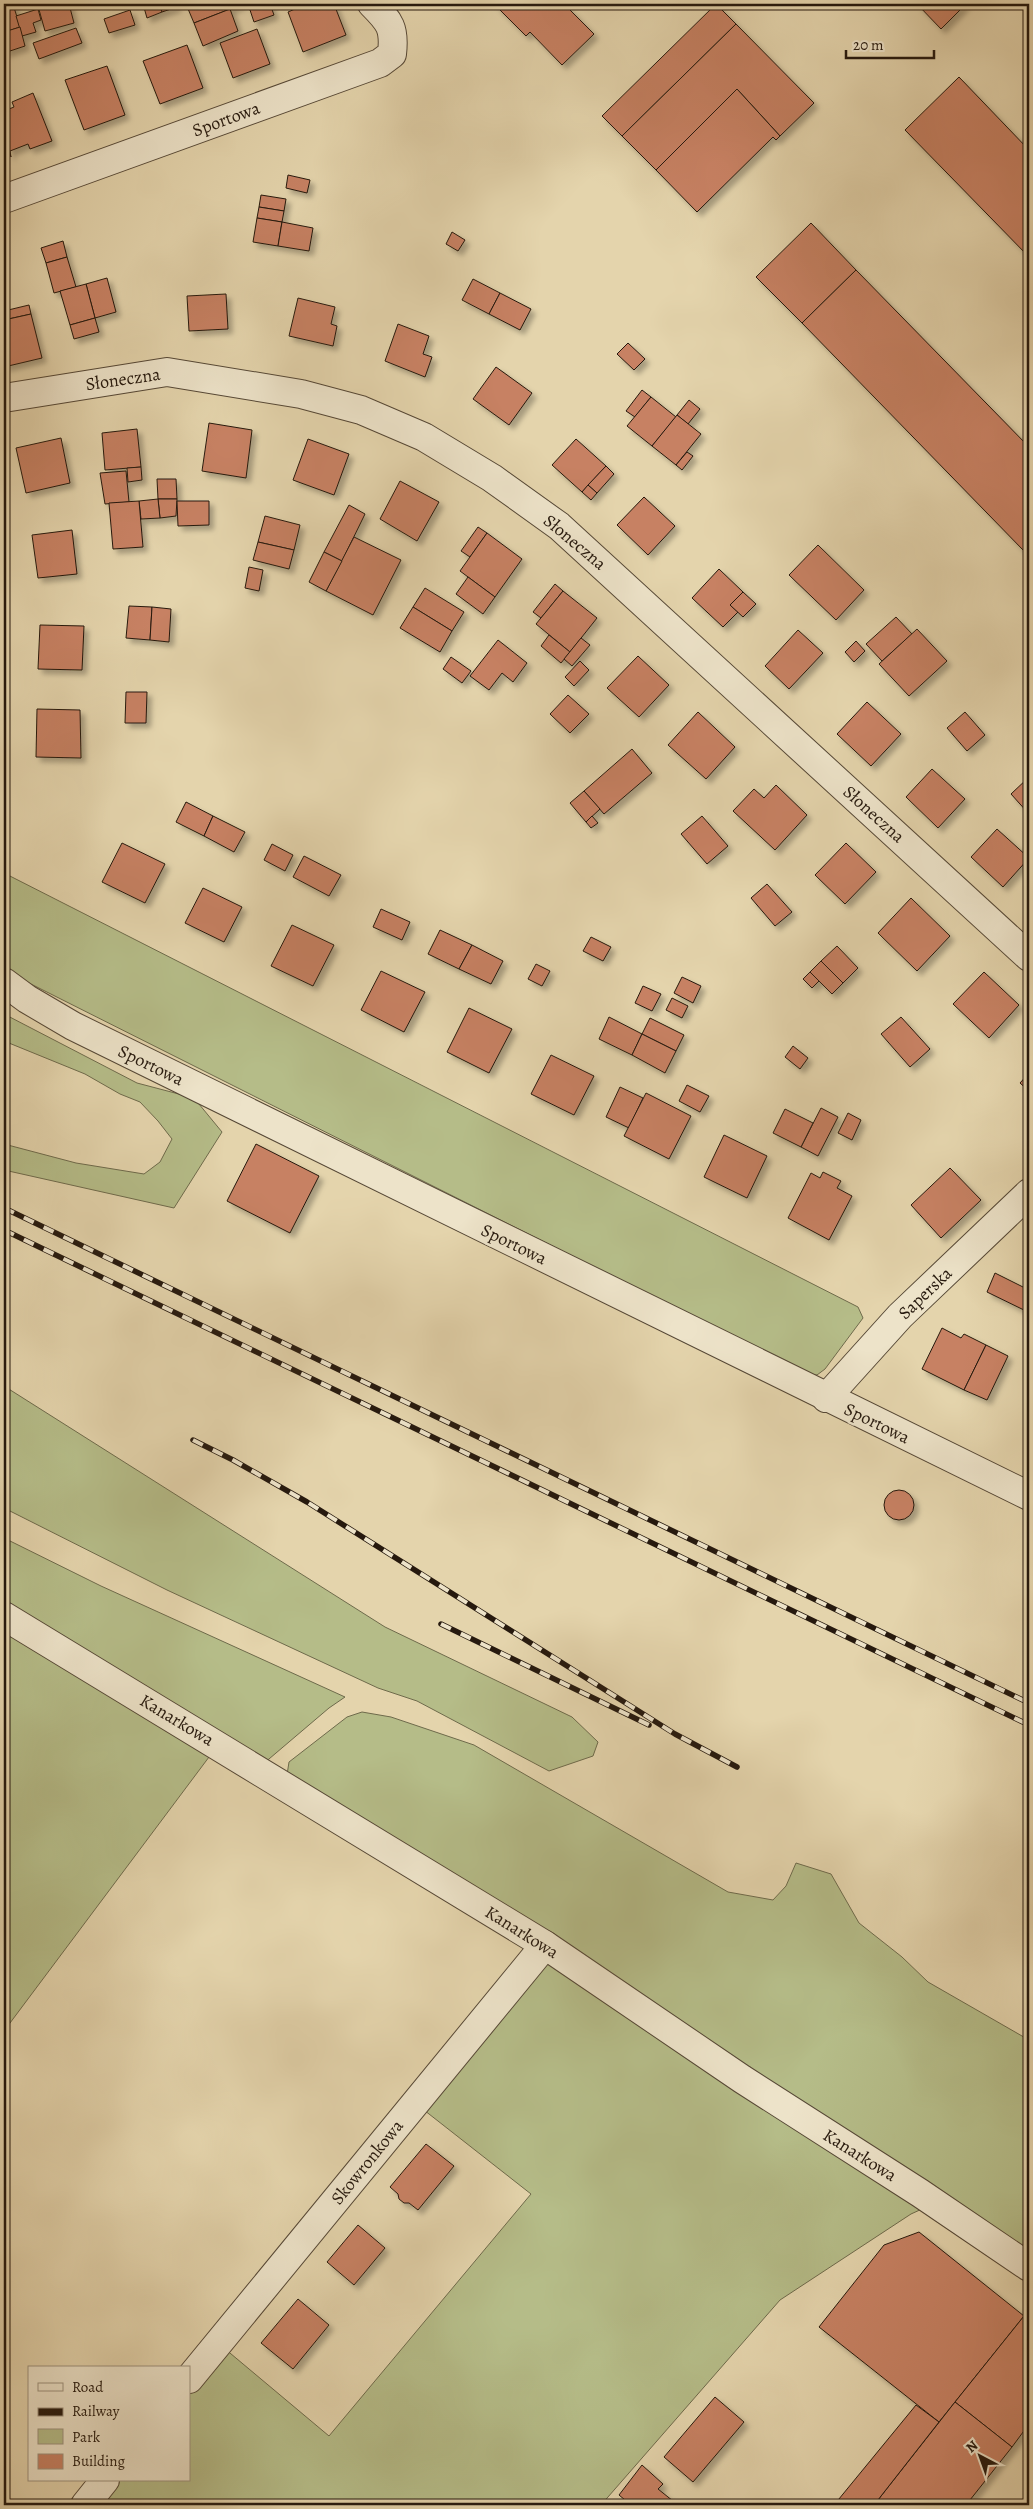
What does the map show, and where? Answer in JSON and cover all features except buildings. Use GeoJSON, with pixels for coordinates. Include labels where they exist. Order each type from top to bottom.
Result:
{"type":"FeatureCollection","features":[{"type":"Feature","properties":{"kind":"street","name":"Sportowa"},"geometry":{"type":"LineString","coordinates":[[4,199],[380,64],[392,54],[394,37],[391,24],[372,4]]}},
{"type":"Feature","properties":{"kind":"street","name":"Słoneczna"},"geometry":{"type":"LineString","coordinates":[[4,398],[167,372],[301,394],[361,410],[424,437],[492,478],[559,526],[1029,956]]}},
{"type":"Feature","properties":{"kind":"street","name":"Sportowa"},"geometry":{"type":"LineString","coordinates":[[4,982],[27,999],[73,1026],[826,1398],[1029,1496]]}},
{"type":"Feature","properties":{"kind":"street","name":"Saperska"},"geometry":{"type":"LineString","coordinates":[[826,1398],[900,1316],[1029,1193]]}},
{"type":"Feature","properties":{"kind":"street","name":"Kanarkowa"},"geometry":{"type":"LineString","coordinates":[[4,1616],[545,1945],[742,2080],[912,2188],[1029,2267]]}},
{"type":"Feature","properties":{"kind":"street","name":"Skowronkowa"},"geometry":{"type":"LineString","coordinates":[[190,2378],[545,1945]]}},
{"type":"Feature","properties":{"kind":"street"},"geometry":{"type":"LineString","coordinates":[[85,2505],[103,2482]]}},
{"type":"Feature","properties":{"kind":"green space"},"geometry":{"type":"Polygon","coordinates":[[[4,873],[858,1307],[863,1318],[825,1369],[817,1375],[807,1374],[19,978],[4,968],[4,873]]]}},
{"type":"Feature","properties":{"kind":"green space"},"geometry":{"type":"Polygon","coordinates":[[[4,1014],[137,1083],[194,1098],[222,1132],[174,1208],[4,1170],[4,1144],[76,1163],[144,1174],[160,1162],[172,1139],[140,1102],[120,1094],[85,1074],[4,1041],[4,1014]]]}},
{"type":"Feature","properties":{"kind":"green space"},"geometry":{"type":"Polygon","coordinates":[[[4,1386],[385,1627],[572,1717],[598,1742],[593,1756],[549,1771],[417,1701],[378,1688],[167,1590],[4,1508],[4,1386]]]}},
{"type":"Feature","properties":{"kind":"green space"},"geometry":{"type":"Polygon","coordinates":[[[4,1538],[101,1586],[345,1697],[329,1708],[256,1770],[218,1745],[4,2031],[4,1538]]]}},
{"type":"Feature","properties":{"kind":"green space"},"geometry":{"type":"Polygon","coordinates":[[[362,1712],[391,1717],[474,1745],[728,1892],[773,1900],[786,1886],[796,1863],[831,1874],[859,1923],[902,1957],[928,1982],[1029,2040],[1029,2259],[946,2198],[911,2214],[780,2300],[601,2505],[85,2505],[103,2482],[190,2482],[190,2378],[218,2343],[329,2436],[531,2194],[415,2103],[545,1945],[285,1788],[289,1762],[347,1717],[362,1712]]]}},
{"type":"Feature","properties":{"kind":"railway"},"geometry":{"type":"LineString","coordinates":[[4,1208],[1029,1703]]}},
{"type":"Feature","properties":{"kind":"railway"},"geometry":{"type":"LineString","coordinates":[[4,1230],[1029,1725]]}},
{"type":"Feature","properties":{"kind":"railway"},"geometry":{"type":"LineString","coordinates":[[193,1440],[233,1460],[307,1502],[675,1734],[737,1767]]}},
{"type":"Feature","properties":{"kind":"railway"},"geometry":{"type":"LineString","coordinates":[[441,1624],[649,1725]]}}]}
